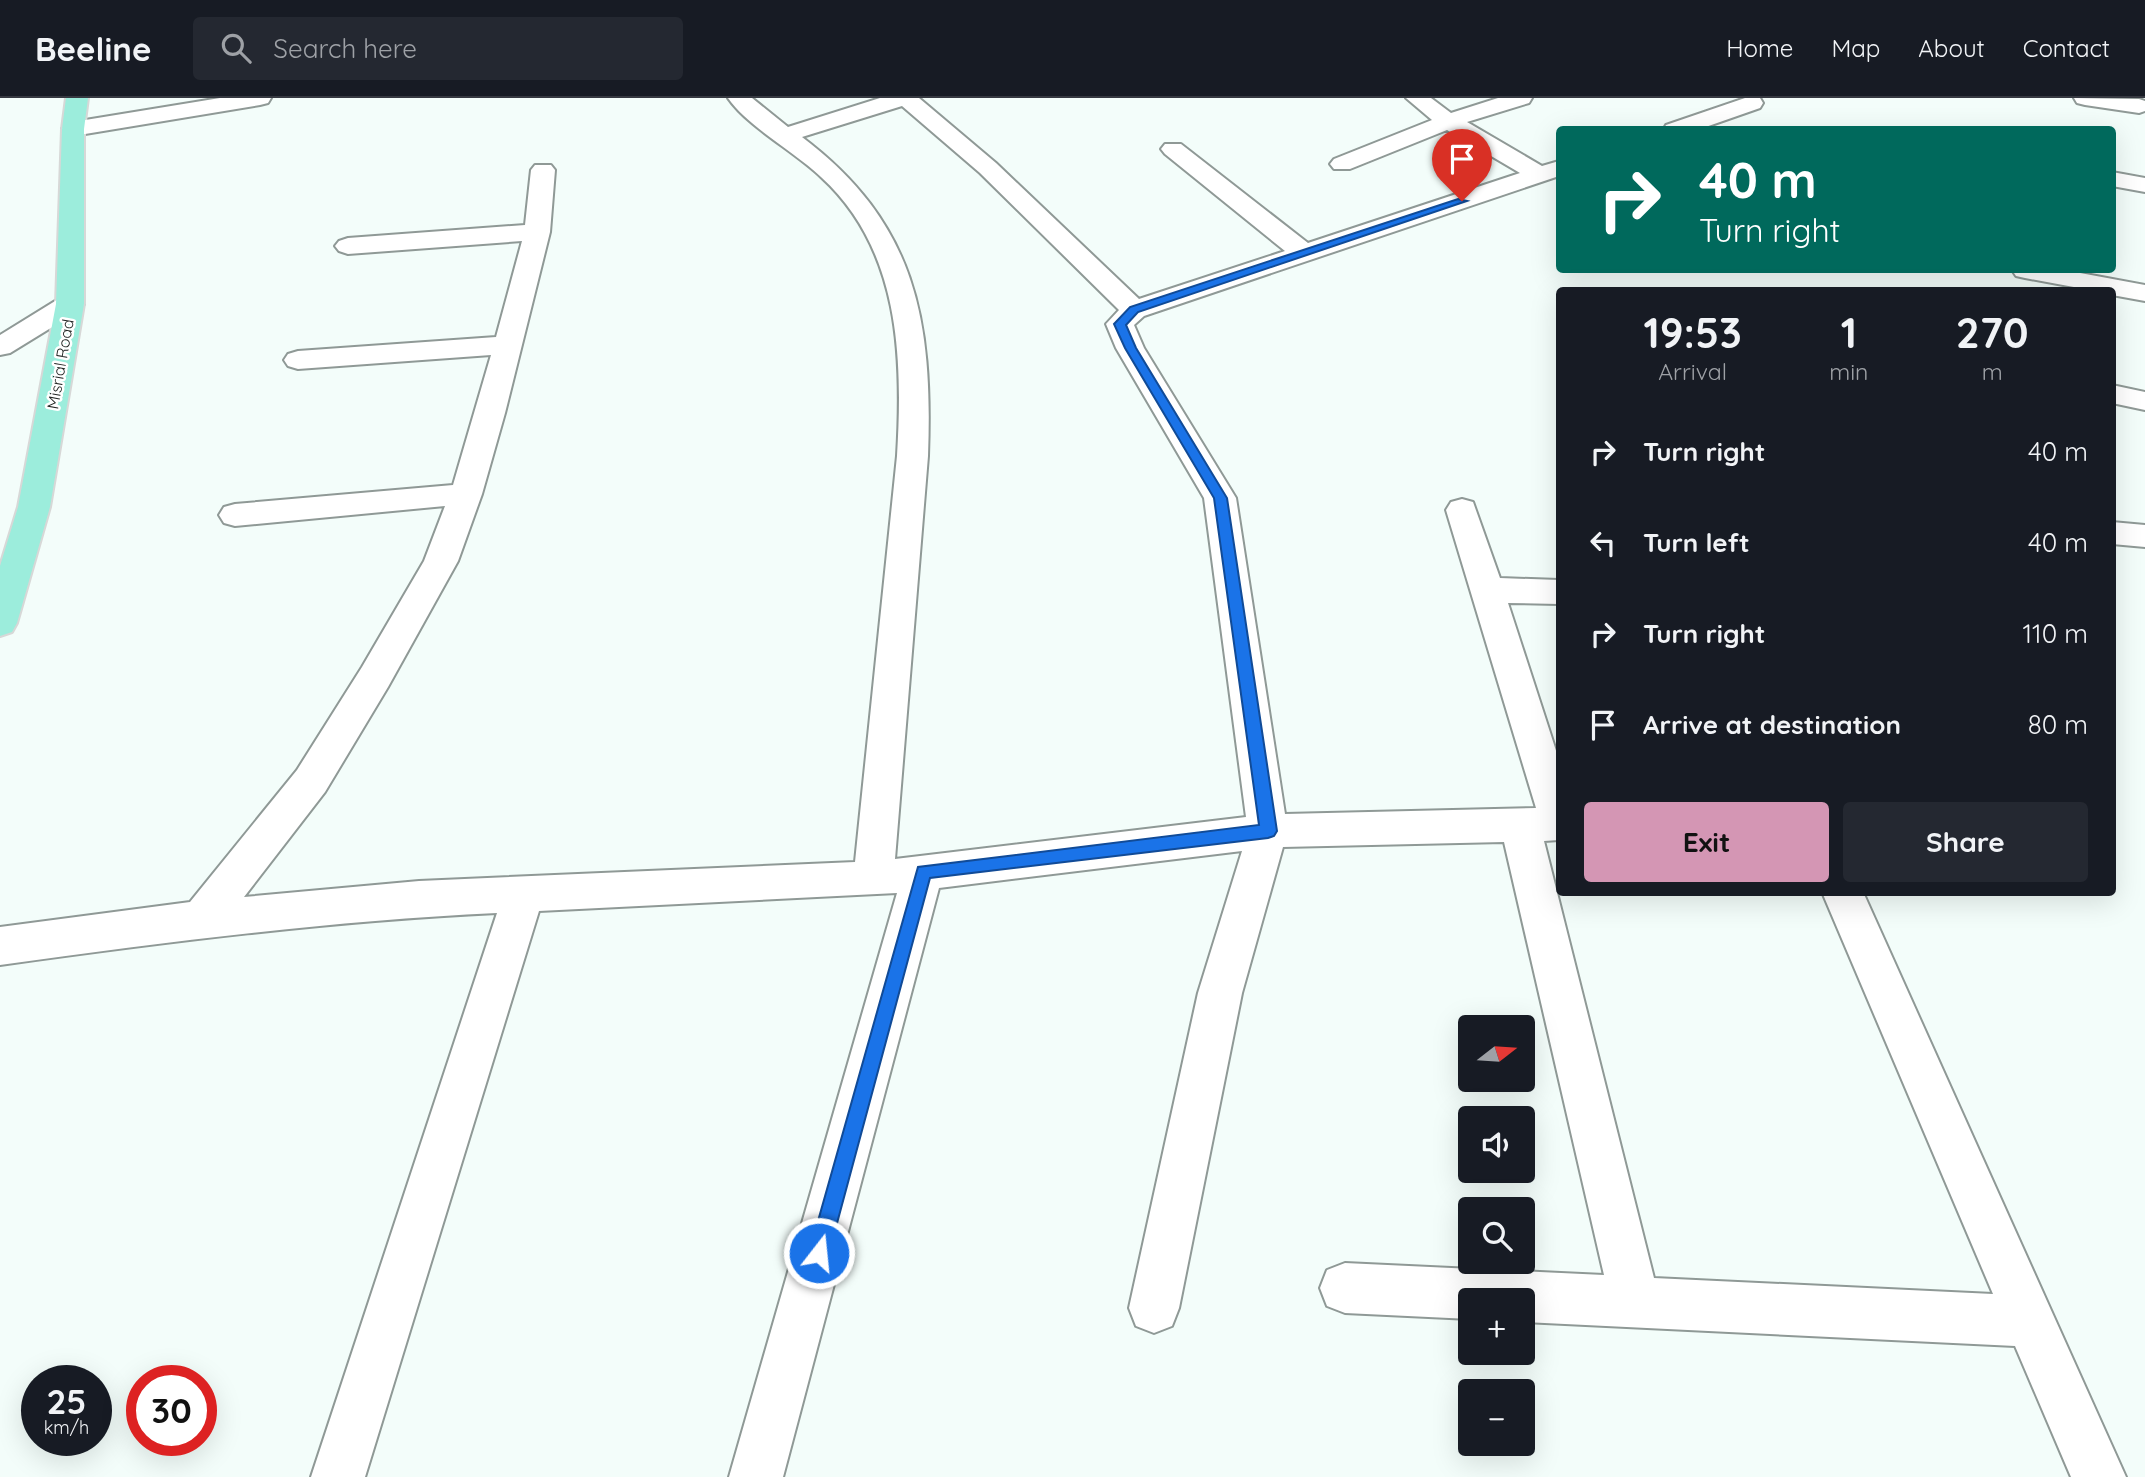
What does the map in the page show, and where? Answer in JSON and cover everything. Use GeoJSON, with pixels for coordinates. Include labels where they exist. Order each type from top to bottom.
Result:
{"type":"FeatureCollection","features":[{"type":"Feature","properties":{"kind":"main road","name":"Misrial Road"},"geometry":{"type":"LineString","coordinates":[[0,623],[34,507],[70,304],[73,129],[77,98]]}},
{"type":"Feature","properties":{"kind":"street"},"geometry":{"type":"LineString","coordinates":[[73,129],[260,98]]}},
{"type":"Feature","properties":{"kind":"street"},"geometry":{"type":"LineString","coordinates":[[738,98],[782,136],[816,160],[856,201],[882,243],[904,296],[915,383],[914,436],[892,713],[873,878]]}},
{"type":"Feature","properties":{"kind":"street"},"geometry":{"type":"LineString","coordinates":[[782,136],[905,98],[988,168],[1134,310]]}},
{"type":"Feature","properties":{"kind":"street"},"geometry":{"type":"LineString","coordinates":[[1417,98],[1448,121],[1550,172]]}},
{"type":"Feature","properties":{"kind":"street"},"geometry":{"type":"LineString","coordinates":[[1342,164],[1448,121],[1521,98]]}},
{"type":"Feature","properties":{"kind":"street"},"geometry":{"type":"LineString","coordinates":[[2085,98],[2140,109]]}},
{"type":"Feature","properties":{"kind":"street"},"geometry":{"type":"LineString","coordinates":[[1686,126],[1752,103]]}},
{"type":"Feature","properties":{"kind":"street"},"geometry":{"type":"LineString","coordinates":[[1172,149],[1305,254]]}},
{"type":"Feature","properties":{"kind":"street"},"geometry":{"type":"LineString","coordinates":[[202,919],[311,781],[375,677],[441,561],[466,494],[537,232],[543,170]]}},
{"type":"Feature","properties":{"kind":"street"},"geometry":{"type":"LineString","coordinates":[[1154,1308],[1220,993],[1268,831],[1220,498],[1130,348],[1120,324],[1134,310],[1550,172]]}},
{"type":"Feature","properties":{"kind":"street"},"geometry":{"type":"LineString","coordinates":[[2116,180],[2145,185]]}},
{"type":"Feature","properties":{"kind":"street"},"geometry":{"type":"LineString","coordinates":[[348,246],[537,232]]}},
{"type":"Feature","properties":{"kind":"street"},"geometry":{"type":"LineString","coordinates":[[2041,273],[2114,287]]}},
{"type":"Feature","properties":{"kind":"street"},"geometry":{"type":"LineString","coordinates":[[2116,287],[2145,293]]}},
{"type":"Feature","properties":{"kind":"street"},"geometry":{"type":"LineString","coordinates":[[0,347],[70,304]]}},
{"type":"Feature","properties":{"kind":"street"},"geometry":{"type":"LineString","coordinates":[[298,360],[507,345]]}},
{"type":"Feature","properties":{"kind":"street"},"geometry":{"type":"LineString","coordinates":[[2116,395],[2145,401]]}},
{"type":"Feature","properties":{"kind":"street"},"geometry":{"type":"LineString","coordinates":[[235,515],[466,494]]}},
{"type":"Feature","properties":{"kind":"street"},"geometry":{"type":"LineString","coordinates":[[1462,510],[1487,590],[1546,823],[1556,876]]}},
{"type":"Feature","properties":{"kind":"street"},"geometry":{"type":"LineString","coordinates":[[2116,533],[2145,536]]}},
{"type":"Feature","properties":{"kind":"street"},"geometry":{"type":"LineString","coordinates":[[1487,590],[1556,592]]}},
{"type":"Feature","properties":{"kind":"street"},"geometry":{"type":"LineString","coordinates":[[0,946],[202,919],[419,899],[873,878],[1268,831],[1546,823]]}},
{"type":"Feature","properties":{"kind":"street"},"geometry":{"type":"LineString","coordinates":[[756,1477],[923,872]]}},
{"type":"Feature","properties":{"kind":"street"},"geometry":{"type":"LineString","coordinates":[[338,1477],[524,894]]}},
{"type":"Feature","properties":{"kind":"street"},"geometry":{"type":"LineString","coordinates":[[1560,896],[1636,1302]]}},
{"type":"Feature","properties":{"kind":"street"},"geometry":{"type":"LineString","coordinates":[[1844,896],[2099,1477]]}},
{"type":"Feature","properties":{"kind":"street"},"geometry":{"type":"LineString","coordinates":[[1345,1288],[2031,1321]]}},
{"type":"Feature","properties":{"kind":"route"},"geometry":{"type":"LineString","coordinates":[[819,1253],[923,872],[1268,831],[1220,498],[1130,348],[1120,324],[1134,310],[1462,201]]}}]}
